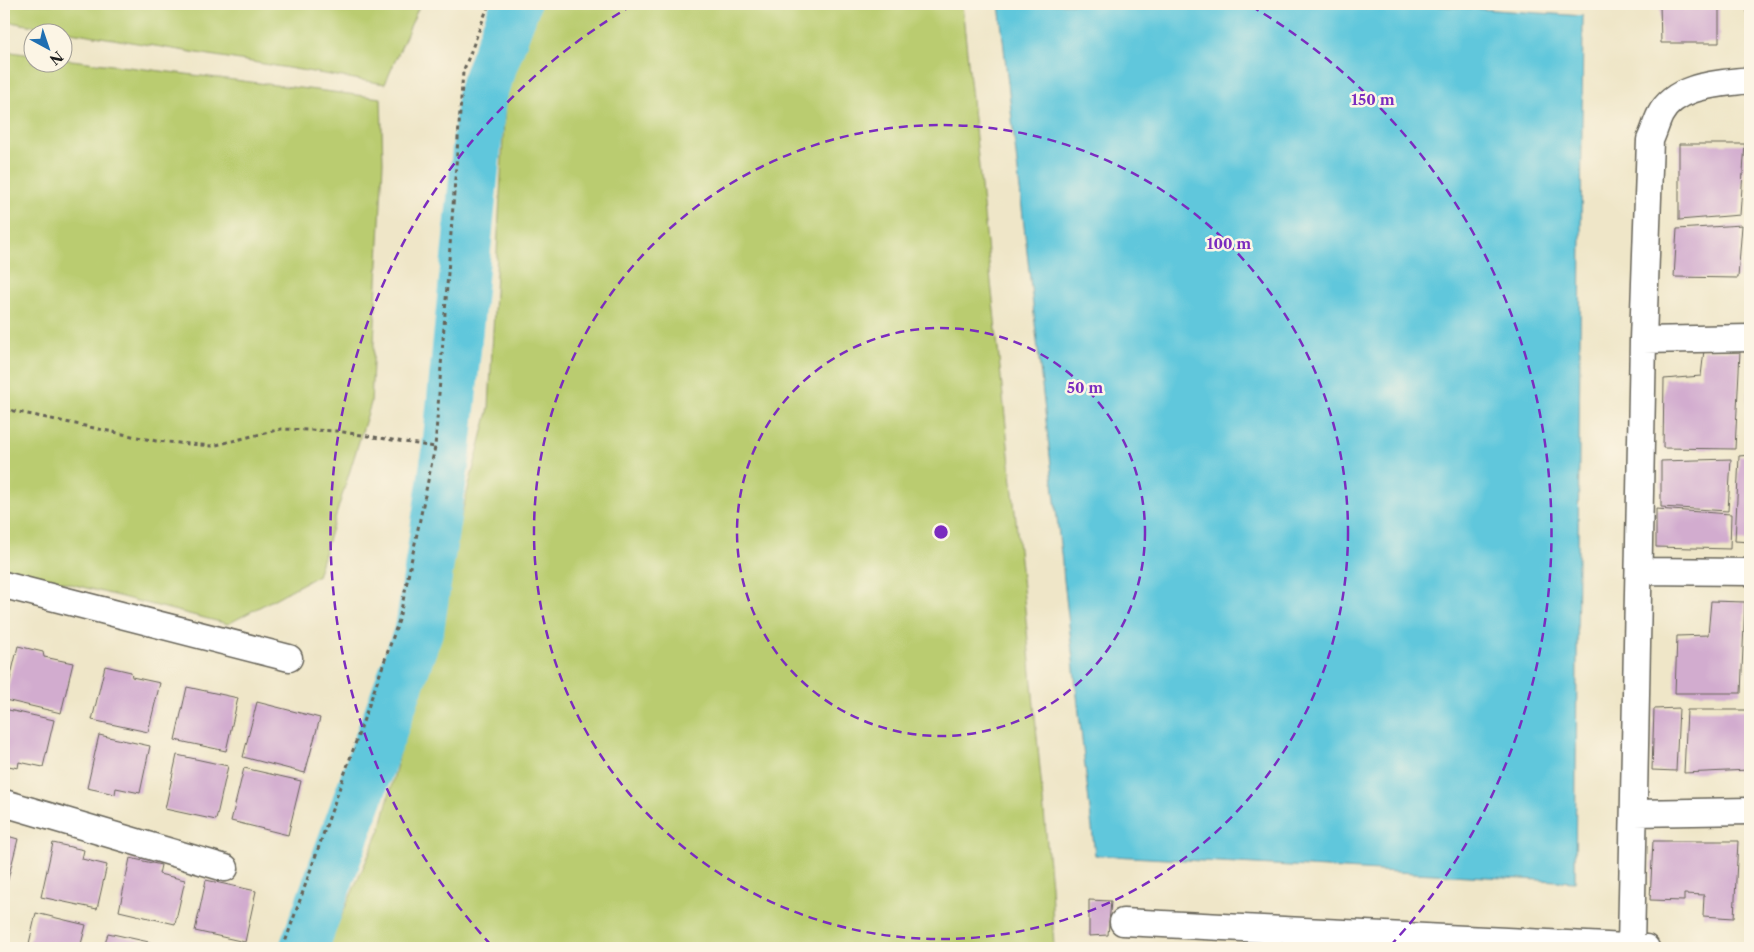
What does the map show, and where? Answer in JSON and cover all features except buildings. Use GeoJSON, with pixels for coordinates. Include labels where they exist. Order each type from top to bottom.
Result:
{"type":"FeatureCollection","features":[{"type":"Feature","properties":{"kind":"street"},"geometry":{"type":"LineString","coordinates":[[1123,922],[1636,948],[1635,813],[1643,340],[1650,140],[1661,114],[1680,94],[1705,86],[1750,80]]}},
{"type":"Feature","properties":{"kind":"street"},"geometry":{"type":"LineString","coordinates":[[1643,340],[1750,338]]}},
{"type":"Feature","properties":{"kind":"street"},"geometry":{"type":"LineString","coordinates":[[1639,571],[1750,572]]}},
{"type":"Feature","properties":{"kind":"street"},"geometry":{"type":"LineString","coordinates":[[4,585],[289,658]]}},
{"type":"Feature","properties":{"kind":"street"},"geometry":{"type":"LineString","coordinates":[[4,803],[225,868]]}},
{"type":"Feature","properties":{"kind":"street"},"geometry":{"type":"LineString","coordinates":[[1635,813],[1750,811]]}},
{"type":"Feature","properties":{"kind":"path"},"geometry":{"type":"LineString","coordinates":[[283,948],[399,620],[435,447],[463,72],[489,4]]}},
{"type":"Feature","properties":{"kind":"path"},"geometry":{"type":"LineString","coordinates":[[4,409],[165,442],[212,446],[281,429],[337,431],[435,447]]}},
{"type":"Feature","properties":{"kind":"green space"},"geometry":{"type":"Polygon","coordinates":[[[4,4],[420,4],[385,84],[72,32],[72,22],[22,22],[22,24],[4,21],[4,4]]]}},
{"type":"Feature","properties":{"kind":"green space"},"geometry":{"type":"Polygon","coordinates":[[[519,4],[962,4],[1023,588],[1051,886],[1054,948],[327,948],[380,830],[489,408],[509,23],[519,4]]]}},
{"type":"Feature","properties":{"kind":"green space"},"geometry":{"type":"Polygon","coordinates":[[[4,51],[22,54],[22,72],[72,72],[72,60],[381,98],[383,162],[371,403],[317,576],[228,624],[4,567],[4,51]]]}},
{"type":"Feature","properties":{"kind":"water"},"geometry":{"type":"Polygon","coordinates":[[[999,4],[1407,4],[1583,16],[1575,882],[1095,855],[999,4]]]}},
{"type":"Feature","properties":{"kind":"waterway"},"geometry":{"type":"LineString","coordinates":[[304,948],[420,627],[446,454],[482,94],[516,4]]}}]}
